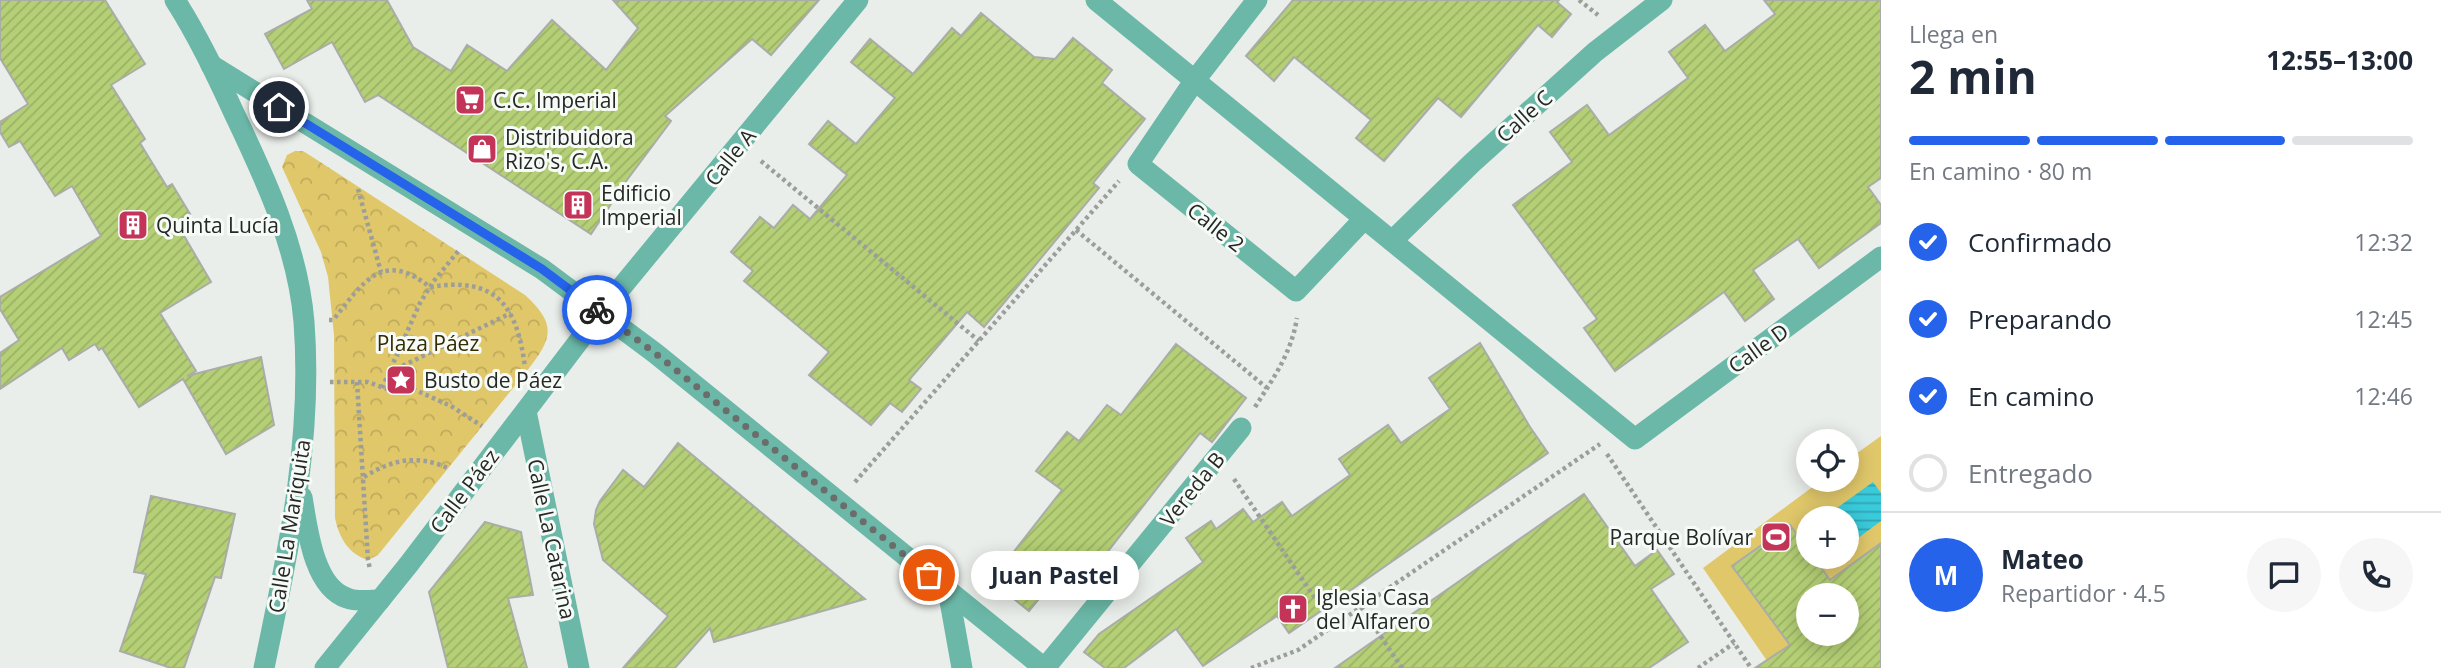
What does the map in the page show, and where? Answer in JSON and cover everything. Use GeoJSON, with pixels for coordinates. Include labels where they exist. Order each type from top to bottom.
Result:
{"type":"FeatureCollection","features":[{"type":"Feature","properties":{"kind":"street","name":"Calle La Mariquita"},"geometry":{"type":"LineString","coordinates":[[175,0],[211,65],[262,172],[282,222],[303,320],[306,382],[300,482],[264,668]]}},
{"type":"Feature","properties":{"kind":"street","name":"Calle A"},"geometry":{"type":"LineString","coordinates":[[601,312],[858,0]]}},
{"type":"Feature","properties":{"kind":"street"},"geometry":{"type":"LineString","coordinates":[[1096,0],[1628,434]]}},
{"type":"Feature","properties":{"kind":"street"},"geometry":{"type":"LineString","coordinates":[[1138,164],[1195,80],[1256,0]]}},
{"type":"Feature","properties":{"kind":"street","name":"Calle C"},"geometry":{"type":"LineString","coordinates":[[1392,242],[1481,155],[1595,52],[1662,0]]}},
{"type":"Feature","properties":{"kind":"street"},"geometry":{"type":"LineString","coordinates":[[211,65],[542,269],[655,353],[1044,668]]}},
{"type":"Feature","properties":{"kind":"street","name":"Calle 2"},"geometry":{"type":"LineString","coordinates":[[1138,164],[1296,290]]}},
{"type":"Feature","properties":{"kind":"street"},"geometry":{"type":"LineString","coordinates":[[1296,290],[1364,219]]}},
{"type":"Feature","properties":{"kind":"street","name":"Calle D"},"geometry":{"type":"LineString","coordinates":[[1628,434],[1881,257]]}},
{"type":"Feature","properties":{"kind":"street","name":"Calle Páez"},"geometry":{"type":"LineString","coordinates":[[325,668],[601,312]]}},
{"type":"Feature","properties":{"kind":"street","name":"Calle La Catarina"},"geometry":{"type":"LineString","coordinates":[[529,406],[579,668]]}},
{"type":"Feature","properties":{"kind":"street","name":"Vereda B"},"geometry":{"type":"LineString","coordinates":[[1044,668],[1241,428]]}},
{"type":"Feature","properties":{"kind":"street"},"geometry":{"type":"LineString","coordinates":[[300,482],[312,552],[327,581],[336,592],[347,598],[380,600]]}},
{"type":"Feature","properties":{"kind":"street"},"geometry":{"type":"LineString","coordinates":[[948,590],[962,668]]}},
{"type":"Feature","properties":{"kind":"path"},"geometry":{"type":"LineString","coordinates":[[740,144],[979,341]]}},
{"type":"Feature","properties":{"kind":"path"},"geometry":{"type":"LineString","coordinates":[[370,163],[357,186],[381,272]]}},
{"type":"Feature","properties":{"kind":"path"},"geometry":{"type":"LineString","coordinates":[[839,501],[1119,181],[1138,164]]}},
{"type":"Feature","properties":{"kind":"path"},"geometry":{"type":"LineString","coordinates":[[382,388],[430,287],[476,229]]}},
{"type":"Feature","properties":{"kind":"path"},"geometry":{"type":"LineString","coordinates":[[1076,230],[1267,388]]}},
{"type":"Feature","properties":{"kind":"path"},"geometry":{"type":"LineString","coordinates":[[303,320],[333,320],[363,283],[381,272],[410,272],[430,287],[454,284],[485,290],[511,313],[519,331],[529,406]]}},
{"type":"Feature","properties":{"kind":"path"},"geometry":{"type":"LineString","coordinates":[[1241,428],[1285,360],[1293,341],[1298,314],[1296,290]]}},
{"type":"Feature","properties":{"kind":"path"},"geometry":{"type":"LineString","coordinates":[[389,373],[511,313]]}},
{"type":"Feature","properties":{"kind":"path"},"geometry":{"type":"LineString","coordinates":[[306,382],[368,382],[382,388],[413,389],[451,406],[503,440]]}},
{"type":"Feature","properties":{"kind":"path"},"geometry":{"type":"LineString","coordinates":[[357,382],[368,560],[380,600]]}},
{"type":"Feature","properties":{"kind":"path"},"geometry":{"type":"LineString","coordinates":[[1251,668],[1298,650],[1600,444],[1628,434]]}},
{"type":"Feature","properties":{"kind":"path"},"geometry":{"type":"LineString","coordinates":[[1600,444],[1751,668]]}},
{"type":"Feature","properties":{"kind":"path"},"geometry":{"type":"LineString","coordinates":[[1219,457],[1334,626]]}},
{"type":"Feature","properties":{"kind":"path"},"geometry":{"type":"LineString","coordinates":[[363,478],[397,460],[422,459],[448,468],[471,482]]}},
{"type":"Feature","properties":{"kind":"path"},"geometry":{"type":"LineString","coordinates":[[1361,607],[1402,668]]}},
{"type":"Feature","properties":{"kind":"path"},"geometry":{"type":"LineString","coordinates":[[1698,668],[1734,643]]}},
{"type":"Feature","properties":{"kind":"green space","name":"Plaza Páez"},"geometry":{"type":"Polygon","coordinates":[[[303,151],[311,156],[525,295],[536,306],[547,325],[546,342],[535,361],[378,555],[368,560],[355,554],[346,544],[335,518],[334,335],[328,277],[321,252],[282,167],[287,155],[303,151]]]}},
{"type":"Feature","properties":{"kind":"green space","name":"Parque Bolívar"},"geometry":{"type":"Polygon","coordinates":[[[1881,436],[1881,668],[1772,668],[1703,568],[1806,492],[1859,492],[1859,452],[1881,436]]]}},
{"type":"Feature","properties":{"kind":"water"},"geometry":{"type":"Polygon","coordinates":[[[1873,482],[1881,493],[1881,521],[1859,537],[1859,506],[1840,506],[1873,482]]]}},
{"type":"Feature","properties":{"kind":"building"},"geometry":{"type":"Polygon","coordinates":[[[0,0],[105,0],[145,64],[111,85],[145,139],[140,143],[167,187],[172,184],[190,214],[176,222],[211,282],[160,313],[196,371],[187,376],[261,357],[274,425],[226,454],[183,379],[139,407],[102,348],[99,350],[95,344],[69,360],[62,348],[0,389],[0,353],[19,340],[0,309],[0,297],[101,236],[72,186],[55,196],[20,141],[9,147],[0,132],[0,122],[28,104],[0,58],[0,0]]]}},
{"type":"Feature","properties":{"kind":"building"},"geometry":{"type":"Polygon","coordinates":[[[307,0],[387,0],[413,47],[451,71],[467,45],[507,71],[552,20],[606,70],[638,28],[613,0],[819,0],[771,55],[752,39],[665,116],[671,121],[591,234],[378,95],[365,102],[332,42],[284,69],[265,34],[312,9],[307,0]]]}},
{"type":"Feature","properties":{"kind":"building"},"geometry":{"type":"Polygon","coordinates":[[[1293,0],[1559,0],[1557,2],[1571,14],[1552,37],[1538,25],[1461,117],[1438,98],[1384,161],[1356,138],[1371,120],[1294,57],[1274,81],[1246,56],[1293,0]]]}},
{"type":"Feature","properties":{"kind":"building"},"geometry":{"type":"Polygon","coordinates":[[[1764,0],[1881,0],[1881,178],[1868,187],[1881,205],[1881,223],[1819,268],[1798,239],[1753,270],[1774,299],[1745,321],[1724,292],[1615,371],[1584,328],[1597,319],[1513,205],[1572,162],[1550,132],[1587,105],[1609,135],[1688,78],[1669,52],[1705,25],[1725,51],[1775,14],[1764,0]]]}},
{"type":"Feature","properties":{"kind":"building"},"geometry":{"type":"Polygon","coordinates":[[[981,13],[1034,57],[1055,59],[1073,38],[1112,70],[1102,83],[1145,119],[1093,183],[1099,188],[984,327],[967,312],[909,380],[921,389],[902,412],[890,403],[871,425],[809,375],[829,352],[744,281],[753,271],[731,252],[760,217],[774,228],[793,205],[810,219],[847,175],[809,144],[828,121],[856,144],[895,98],[851,62],[870,39],[913,74],[952,28],[961,36],[981,13]]]}},
{"type":"Feature","properties":{"kind":"building"},"geometry":{"type":"Polygon","coordinates":[[[1480,343],[1548,453],[1289,633],[1277,616],[1203,666],[1176,629],[1124,668],[1105,668],[1084,652],[1099,634],[1203,562],[1186,538],[1211,521],[1216,529],[1243,509],[1253,522],[1282,502],[1292,516],[1350,475],[1339,459],[1388,425],[1401,443],[1450,409],[1429,378],[1480,343]]]}},
{"type":"Feature","properties":{"kind":"building"},"geometry":{"type":"Polygon","coordinates":[[[1176,344],[1246,398],[1212,442],[1200,433],[1074,595],[1055,579],[1029,611],[991,581],[1062,490],[1036,471],[1067,432],[1079,441],[1107,405],[1121,415],[1176,344]]]}},
{"type":"Feature","properties":{"kind":"building"},"geometry":{"type":"Polygon","coordinates":[[[678,443],[865,599],[714,642],[710,628],[675,668],[623,668],[668,616],[603,560],[594,524],[596,510],[623,470],[644,487],[678,443]]]}},
{"type":"Feature","properties":{"kind":"building"},"geometry":{"type":"Polygon","coordinates":[[[1584,494],[1635,566],[1657,550],[1674,574],[1651,589],[1688,642],[1649,668],[1335,668],[1584,494]]]}},
{"type":"Feature","properties":{"kind":"building"},"geometry":{"type":"Polygon","coordinates":[[[151,496],[235,514],[221,578],[215,577],[184,668],[171,668],[120,651],[146,574],[134,572],[151,496]]]}},
{"type":"Feature","properties":{"kind":"building"},"geometry":{"type":"Polygon","coordinates":[[[485,522],[521,532],[533,595],[508,598],[527,668],[448,668],[429,592],[485,522]]]}},
{"type":"Feature","properties":{"kind":"building"},"geometry":{"type":"Polygon","coordinates":[[[1790,525],[1796,533],[1796,569],[1822,569],[1830,580],[1845,569],[1859,569],[1859,559],[1881,543],[1881,668],[1755,668],[1790,645],[1732,566],[1790,525]]]}},
{"type":"Feature","properties":{"kind":"way so far"},"geometry":{"type":"LineString","coordinates":[[597,310],[655,353],[929,575]]}},
{"type":"Feature","properties":{"kind":"place","name":"C.C. Imperial"},"geometry":{"type":"Point","coordinates":[470,100]}},
{"type":"Feature","properties":{"kind":"place","name":"Distribuidora Rizo's, C.A."},"geometry":{"type":"Point","coordinates":[482,149]}},
{"type":"Feature","properties":{"kind":"place","name":"Edificio Imperial"},"geometry":{"type":"Point","coordinates":[578,205]}},
{"type":"Feature","properties":{"kind":"place","name":"Quinta Lucía"},"geometry":{"type":"Point","coordinates":[133,225]}},
{"type":"Feature","properties":{"kind":"place","name":"Busto de Páez"},"geometry":{"type":"Point","coordinates":[401,380]}},
{"type":"Feature","properties":{"kind":"place","name":"Parque Bolívar"},"geometry":{"type":"Point","coordinates":[1776,537]}},
{"type":"Feature","properties":{"kind":"place","name":"Juan Pastel"},"geometry":{"type":"Point","coordinates":[929,575]}},
{"type":"Feature","properties":{"kind":"place","name":"Iglesia Casa del Alfarero"},"geometry":{"type":"Point","coordinates":[1293,609]}},
{"type":"Feature","properties":{"kind":"route"},"geometry":{"type":"LineString","coordinates":[[279,107],[542,269],[597,310]]}}]}
